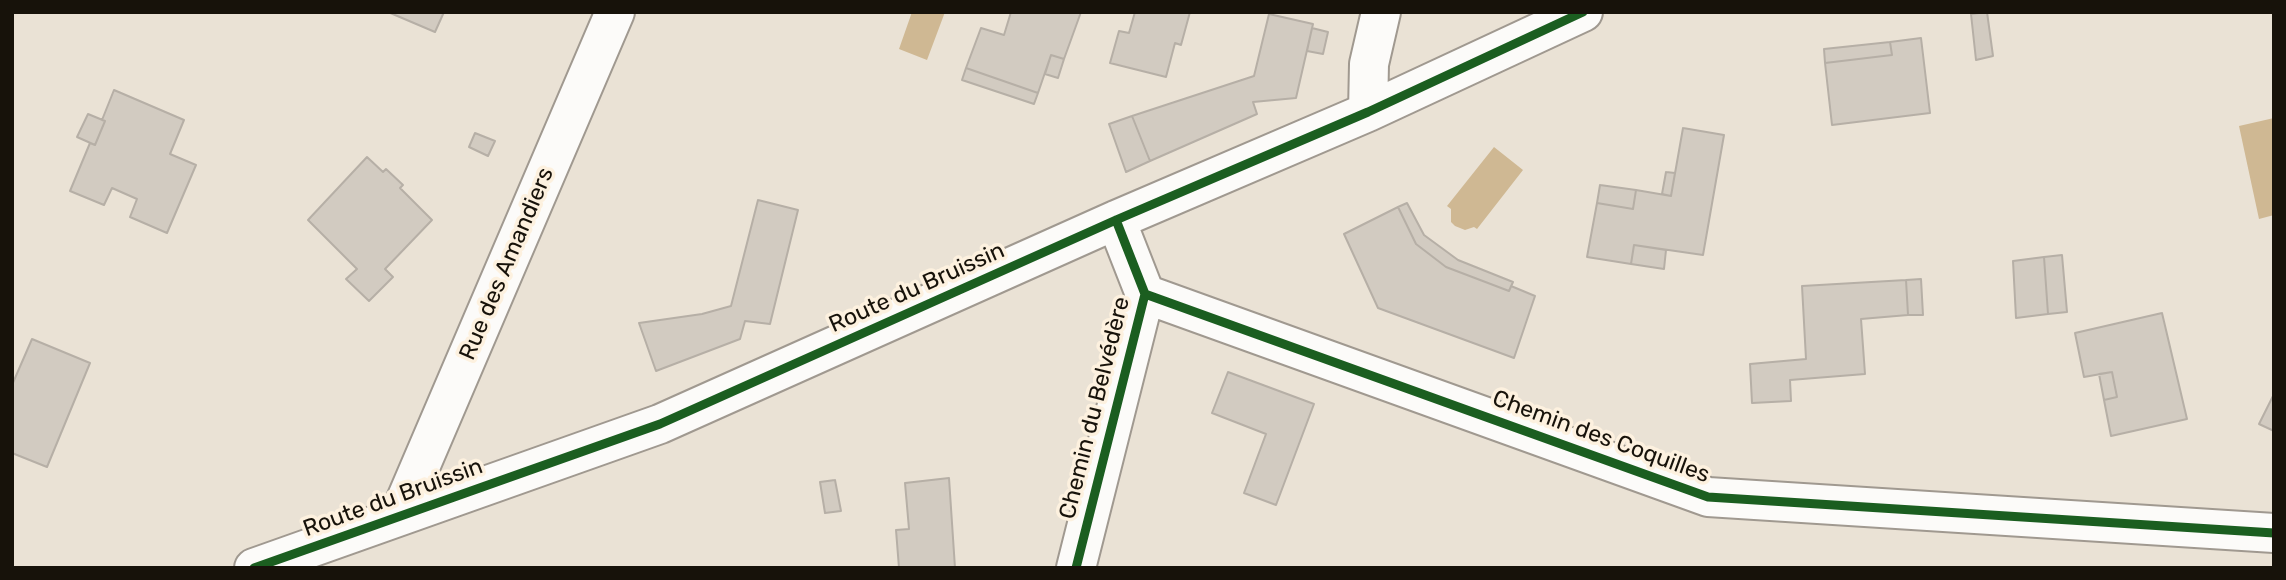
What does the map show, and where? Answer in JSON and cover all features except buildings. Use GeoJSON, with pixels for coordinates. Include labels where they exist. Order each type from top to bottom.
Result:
{"type":"FeatureCollection","features":[{"type":"Feature","properties":{"kind":"street","name":"Rue des Amandiers"},"geometry":{"type":"LineString","coordinates":[[399,516],[615,12]]}},
{"type":"Feature","properties":{"kind":"street"},"geometry":{"type":"LineString","coordinates":[[1368,112],[1369,64],[1381,12]]}},
{"type":"Feature","properties":{"kind":"street","name":"Route du Bruissin"},"geometry":{"type":"LineString","coordinates":[[254,568],[660,424],[1116,220],[1368,112],[1583,12]]}},
{"type":"Feature","properties":{"kind":"street","name":"Chemin du Belvédère"},"geometry":{"type":"LineString","coordinates":[[1076,568],[1145,294],[1116,220]]}},
{"type":"Feature","properties":{"kind":"street","name":"Chemin des Coquilles"},"geometry":{"type":"LineString","coordinates":[[1145,294],[1708,497],[2274,533]]}},
{"type":"Feature","properties":{"kind":"shaded area"},"geometry":{"type":"Polygon","coordinates":[[[912,12],[945,12],[927,60],[899,49],[912,12]]]}},
{"type":"Feature","properties":{"kind":"shaded area"},"geometry":{"type":"Polygon","coordinates":[[[2274,118],[2274,215],[2259,219],[2239,126],[2274,118]]]}},
{"type":"Feature","properties":{"kind":"shaded area"},"geometry":{"type":"Polygon","coordinates":[[[1494,147],[1523,170],[1477,229],[1474,227],[1465,230],[1455,226],[1451,222],[1451,209],[1447,206],[1494,147]]]}},
{"type":"Feature","properties":{"kind":"cycle path"},"geometry":{"type":"LineString","coordinates":[[254,568],[660,424],[1116,220],[1368,112],[1583,12]]}},
{"type":"Feature","properties":{"kind":"cycle path"},"geometry":{"type":"LineString","coordinates":[[1076,568],[1145,294],[1116,220]]}},
{"type":"Feature","properties":{"kind":"cycle path"},"geometry":{"type":"LineString","coordinates":[[1145,294],[1708,497],[2274,533]]}}]}
